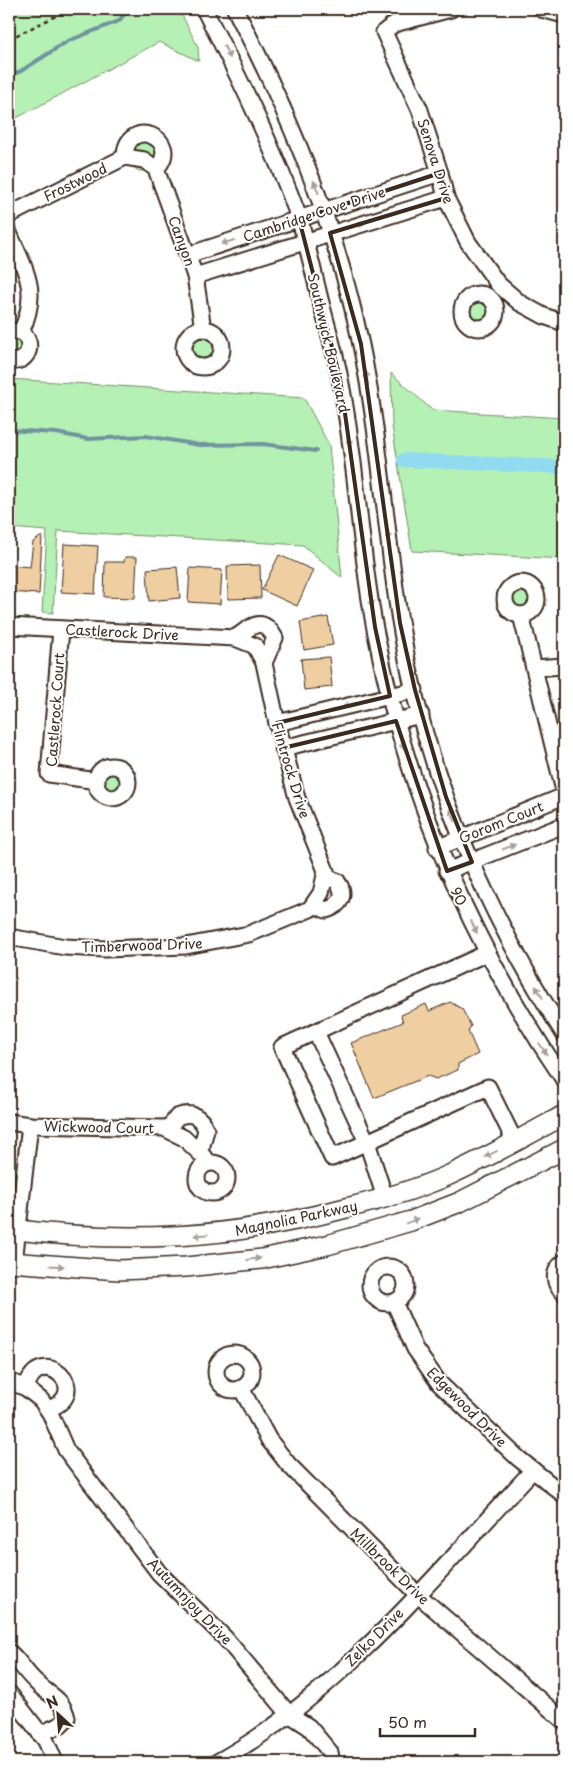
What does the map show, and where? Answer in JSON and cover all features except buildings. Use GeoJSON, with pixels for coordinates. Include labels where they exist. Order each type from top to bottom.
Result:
{"type":"FeatureCollection","features":[{"type":"Feature","properties":{"kind":"main road","name":"Magnolia Parkway"},"geometry":{"type":"LineString","coordinates":[[14,1230],[143,1238],[198,1236],[269,1226],[385,1198],[445,1176],[515,1142],[564,1115]]}},
{"type":"Feature","properties":{"kind":"main road"},"geometry":{"type":"LineString","coordinates":[[11,1262],[119,1270],[186,1267],[271,1257],[327,1245],[411,1221],[460,1202],[564,1148]]}},
{"type":"Feature","properties":{"kind":"street","name":"Southwyck Boulevard"},"geometry":{"type":"LineString","coordinates":[[204,9],[270,145],[306,241],[340,378],[375,627],[390,696]]}},
{"type":"Feature","properties":{"kind":"street","name":"Southwyck Boulevard"},"geometry":{"type":"LineString","coordinates":[[235,9],[282,103],[324,211],[361,344],[400,623],[415,690]]}},
{"type":"Feature","properties":{"kind":"street","name":"Senova Drive"},"geometry":{"type":"LineString","coordinates":[[451,9],[394,24],[384,32],[420,110],[446,198],[482,266],[498,284],[520,303],[544,316],[564,323]]}},
{"type":"Feature","properties":{"kind":"street"},"geometry":{"type":"LineString","coordinates":[[541,9],[564,15]]}},
{"type":"Feature","properties":{"kind":"street"},"geometry":{"type":"LineString","coordinates":[[152,135],[159,140],[163,147],[162,163],[150,165],[125,157],[125,149],[135,136],[152,135]]}},
{"type":"Feature","properties":{"kind":"street","name":"Frostwood"},"geometry":{"type":"LineString","coordinates":[[9,215],[125,157]]}},
{"type":"Feature","properties":{"kind":"street","name":"Canyon"},"geometry":{"type":"LineString","coordinates":[[150,165],[195,276],[203,330]]}},
{"type":"Feature","properties":{"kind":"street","name":"Cambridge Cove Drive"},"geometry":{"type":"LineString","coordinates":[[188,255],[440,173]]}},
{"type":"Feature","properties":{"kind":"street","name":"Cambridge Cove Drive"},"geometry":{"type":"LineString","coordinates":[[195,276],[446,198]]}},
{"type":"Feature","properties":{"kind":"street"},"geometry":{"type":"LineString","coordinates":[[9,233],[32,292],[30,313],[15,331],[29,341],[28,353],[19,361],[9,360]]}},
{"type":"Feature","properties":{"kind":"street"},"geometry":{"type":"LineString","coordinates":[[490,298],[498,284]]}},
{"type":"Feature","properties":{"kind":"street"},"geometry":{"type":"LineString","coordinates":[[521,615],[564,791]]}},
{"type":"Feature","properties":{"kind":"street"},"geometry":{"type":"LineString","coordinates":[[375,627],[400,623]]}},
{"type":"Feature","properties":{"kind":"street"},"geometry":{"type":"LineString","coordinates":[[235,638],[252,625],[263,624],[270,629],[275,638],[264,663]]}},
{"type":"Feature","properties":{"kind":"street","name":"Castlerock Drive"},"geometry":{"type":"LineString","coordinates":[[9,626],[235,638],[255,646]]}},
{"type":"Feature","properties":{"kind":"street","name":"Castlerock Court"},"geometry":{"type":"LineString","coordinates":[[61,629],[49,774],[96,781]]}},
{"type":"Feature","properties":{"kind":"street","name":"Flintrock Drive"},"geometry":{"type":"LineString","coordinates":[[255,646],[264,663],[276,723],[297,798],[326,871],[317,899]]}},
{"type":"Feature","properties":{"kind":"street"},"geometry":{"type":"LineString","coordinates":[[534,668],[564,666]]}},
{"type":"Feature","properties":{"kind":"street"},"geometry":{"type":"LineString","coordinates":[[276,723],[415,690]]}},
{"type":"Feature","properties":{"kind":"street","name":"90"},"geometry":{"type":"LineString","coordinates":[[415,690],[421,715],[461,838],[524,968],[564,1034]]}},
{"type":"Feature","properties":{"kind":"street","name":"90"},"geometry":{"type":"LineString","coordinates":[[390,696],[396,721],[437,848],[447,871],[487,953],[535,1038],[564,1080]]}},
{"type":"Feature","properties":{"kind":"street"},"geometry":{"type":"LineString","coordinates":[[283,748],[421,715]]}},
{"type":"Feature","properties":{"kind":"street","name":"Gorom Court"},"geometry":{"type":"LineString","coordinates":[[437,848],[564,796]]}},
{"type":"Feature","properties":{"kind":"street","name":"Gorom Court"},"geometry":{"type":"LineString","coordinates":[[447,871],[564,825]]}},
{"type":"Feature","properties":{"kind":"street"},"geometry":{"type":"LineString","coordinates":[[317,899],[326,910],[338,905],[342,899],[341,886],[337,881],[325,876]]}},
{"type":"Feature","properties":{"kind":"street","name":"Timberwood Drive"},"geometry":{"type":"LineString","coordinates":[[9,937],[75,948],[105,949],[186,946],[249,934],[282,923],[310,910],[317,899]]}},
{"type":"Feature","properties":{"kind":"street"},"geometry":{"type":"LineString","coordinates":[[487,953],[282,1048],[332,1158],[488,1087],[515,1142]]}},
{"type":"Feature","properties":{"kind":"street"},"geometry":{"type":"LineString","coordinates":[[316,1032],[367,1142],[385,1198]]}},
{"type":"Feature","properties":{"kind":"street","name":"Wickwood Court"},"geometry":{"type":"LineString","coordinates":[[168,1129],[176,1117],[191,1114],[198,1117],[206,1130],[202,1145],[196,1150]]}},
{"type":"Feature","properties":{"kind":"street","name":"Wickwood Court"},"geometry":{"type":"LineString","coordinates":[[9,1122],[30,1125],[168,1129],[184,1138],[209,1162]]}},
{"type":"Feature","properties":{"kind":"street"},"geometry":{"type":"LineString","coordinates":[[11,1262],[30,1125]]}},
{"type":"Feature","properties":{"kind":"street"},"geometry":{"type":"LineString","coordinates":[[564,1262],[557,1269],[555,1276],[556,1283],[564,1293]]}},
{"type":"Feature","properties":{"kind":"street","name":"Edgewood Drive"},"geometry":{"type":"LineString","coordinates":[[394,1302],[415,1349],[439,1383],[533,1470],[564,1495]]}},
{"type":"Feature","properties":{"kind":"street"},"geometry":{"type":"LineString","coordinates":[[26,1388],[29,1378],[42,1369],[57,1370],[64,1378],[68,1388],[65,1398],[58,1406],[48,1409]]}},
{"type":"Feature","properties":{"kind":"street","name":"Autumnjoy Drive"},"geometry":{"type":"LineString","coordinates":[[9,1381],[26,1388],[48,1409],[66,1450],[159,1573],[225,1638],[289,1714],[309,1727],[330,1752],[331,1758],[327,1762]]}},
{"type":"Feature","properties":{"kind":"street","name":"Millbrook Drive"},"geometry":{"type":"LineString","coordinates":[[241,1388],[269,1440],[288,1464],[417,1594],[564,1721]]}},
{"type":"Feature","properties":{"kind":"street","name":"Zelko Drive"},"geometry":{"type":"LineString","coordinates":[[217,1762],[235,1758],[354,1659],[533,1470]]}},
{"type":"Feature","properties":{"kind":"street"},"geometry":{"type":"LineString","coordinates":[[9,1652],[35,1682],[57,1698],[65,1708],[67,1718],[60,1725],[40,1734]]}},
{"type":"Feature","properties":{"kind":"street"},"geometry":{"type":"LineString","coordinates":[[9,1693],[40,1734],[55,1762]]}},
{"type":"Feature","properties":{"kind":"path"},"geometry":{"type":"LineString","coordinates":[[9,39],[70,9]]}},
{"type":"Feature","properties":{"kind":"highlighted area"},"geometry":{"type":"Polygon","coordinates":[[[440,173],[446,198],[330,233],[361,344],[400,623],[415,690],[446,797],[472,862],[447,871],[396,721],[283,748],[277,723],[390,696],[375,627],[340,378],[299,219],[440,173]]]}},
{"type":"Feature","properties":{"kind":"green space"},"geometry":{"type":"Polygon","coordinates":[[[9,9],[179,9],[198,47],[199,61],[159,42],[9,122],[9,9]]]}},
{"type":"Feature","properties":{"kind":"green space"},"geometry":{"type":"Polygon","coordinates":[[[149,141],[159,153],[149,171],[139,171],[130,165],[134,143],[149,141]]]}},
{"type":"Feature","properties":{"kind":"green space"},"geometry":{"type":"Polygon","coordinates":[[[478,295],[484,296],[489,300],[493,305],[493,317],[489,322],[484,326],[478,327],[472,326],[467,322],[463,317],[462,311],[463,305],[467,300],[472,296],[478,295]]]}},
{"type":"Feature","properties":{"kind":"green space"},"geometry":{"type":"Polygon","coordinates":[[[203,333],[209,334],[214,338],[218,343],[218,355],[214,360],[209,364],[203,365],[197,364],[192,360],[188,355],[187,349],[188,343],[192,338],[197,334],[203,333]]]}},
{"type":"Feature","properties":{"kind":"green space"},"geometry":{"type":"Polygon","coordinates":[[[9,335],[30,342],[9,363],[9,335]]]}},
{"type":"Feature","properties":{"kind":"green space"},"geometry":{"type":"Polygon","coordinates":[[[391,373],[432,410],[564,418],[564,559],[412,551],[392,426],[391,373]]]}},
{"type":"Feature","properties":{"kind":"green space"},"geometry":{"type":"Polygon","coordinates":[[[9,379],[304,398],[329,445],[342,578],[303,545],[58,531],[53,613],[42,612],[47,531],[9,528],[9,379]]]}},
{"type":"Feature","properties":{"kind":"green space"},"geometry":{"type":"Polygon","coordinates":[[[524,587],[530,588],[535,592],[539,597],[539,609],[535,614],[530,618],[524,619],[518,618],[513,614],[509,609],[508,603],[509,597],[513,592],[518,588],[524,587]]]}},
{"type":"Feature","properties":{"kind":"green space"},"geometry":{"type":"Polygon","coordinates":[[[115,765],[121,766],[126,770],[130,775],[130,787],[126,792],[121,796],[115,797],[109,796],[104,792],[100,787],[99,781],[100,775],[104,770],[109,766],[115,765]]]}},
{"type":"Feature","properties":{"kind":"waterway"},"geometry":{"type":"LineString","coordinates":[[9,76],[21,71],[68,41],[119,21],[128,9]]}},
{"type":"Feature","properties":{"kind":"waterway"},"geometry":{"type":"LineString","coordinates":[[9,430],[56,433],[88,439],[146,436],[199,445],[263,444],[316,451]]}},
{"type":"Feature","properties":{"kind":"waterway"},"geometry":{"type":"LineString","coordinates":[[404,460],[564,467]]}}]}
